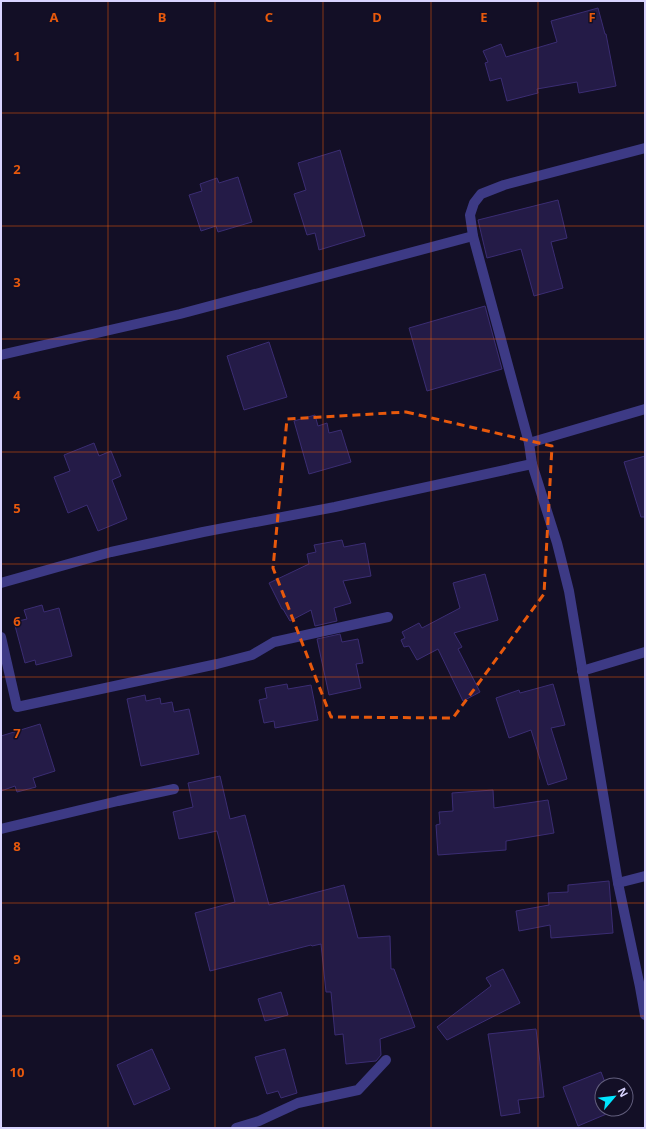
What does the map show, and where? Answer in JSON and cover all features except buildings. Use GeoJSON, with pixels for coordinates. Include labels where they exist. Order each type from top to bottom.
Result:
{"type":"FeatureCollection","features":[{"type":"Feature","properties":{"kind":"street"},"geometry":{"type":"LineString","coordinates":[[645,148],[504,185],[481,194],[474,203],[470,215],[473,236],[529,443],[532,464],[557,543],[569,591],[618,883],[645,1015]]}},
{"type":"Feature","properties":{"kind":"street"},"geometry":{"type":"LineString","coordinates":[[1,355],[180,314],[473,236]]}},
{"type":"Feature","properties":{"kind":"street"},"geometry":{"type":"LineString","coordinates":[[529,443],[645,409]]}},
{"type":"Feature","properties":{"kind":"street"},"geometry":{"type":"LineString","coordinates":[[1,583],[111,552],[203,532],[335,507],[532,464]]}},
{"type":"Feature","properties":{"kind":"street"},"geometry":{"type":"LineString","coordinates":[[1,637],[17,707],[217,664],[252,655],[274,642],[388,617]]}},
{"type":"Feature","properties":{"kind":"street"},"geometry":{"type":"LineString","coordinates":[[582,671],[645,652]]}},
{"type":"Feature","properties":{"kind":"street"},"geometry":{"type":"LineString","coordinates":[[1,829],[174,789]]}},
{"type":"Feature","properties":{"kind":"street"},"geometry":{"type":"LineString","coordinates":[[618,883],[645,876]]}},
{"type":"Feature","properties":{"kind":"street"},"geometry":{"type":"LineString","coordinates":[[236,1128],[259,1121],[298,1104],[358,1090],[386,1060]]}},
{"type":"Feature","properties":{"kind":"highlighted area"},"geometry":{"type":"Polygon","coordinates":[[[406,412],[552,446],[544,594],[453,718],[331,717],[273,568],[287,419],[406,412]]]}}]}
